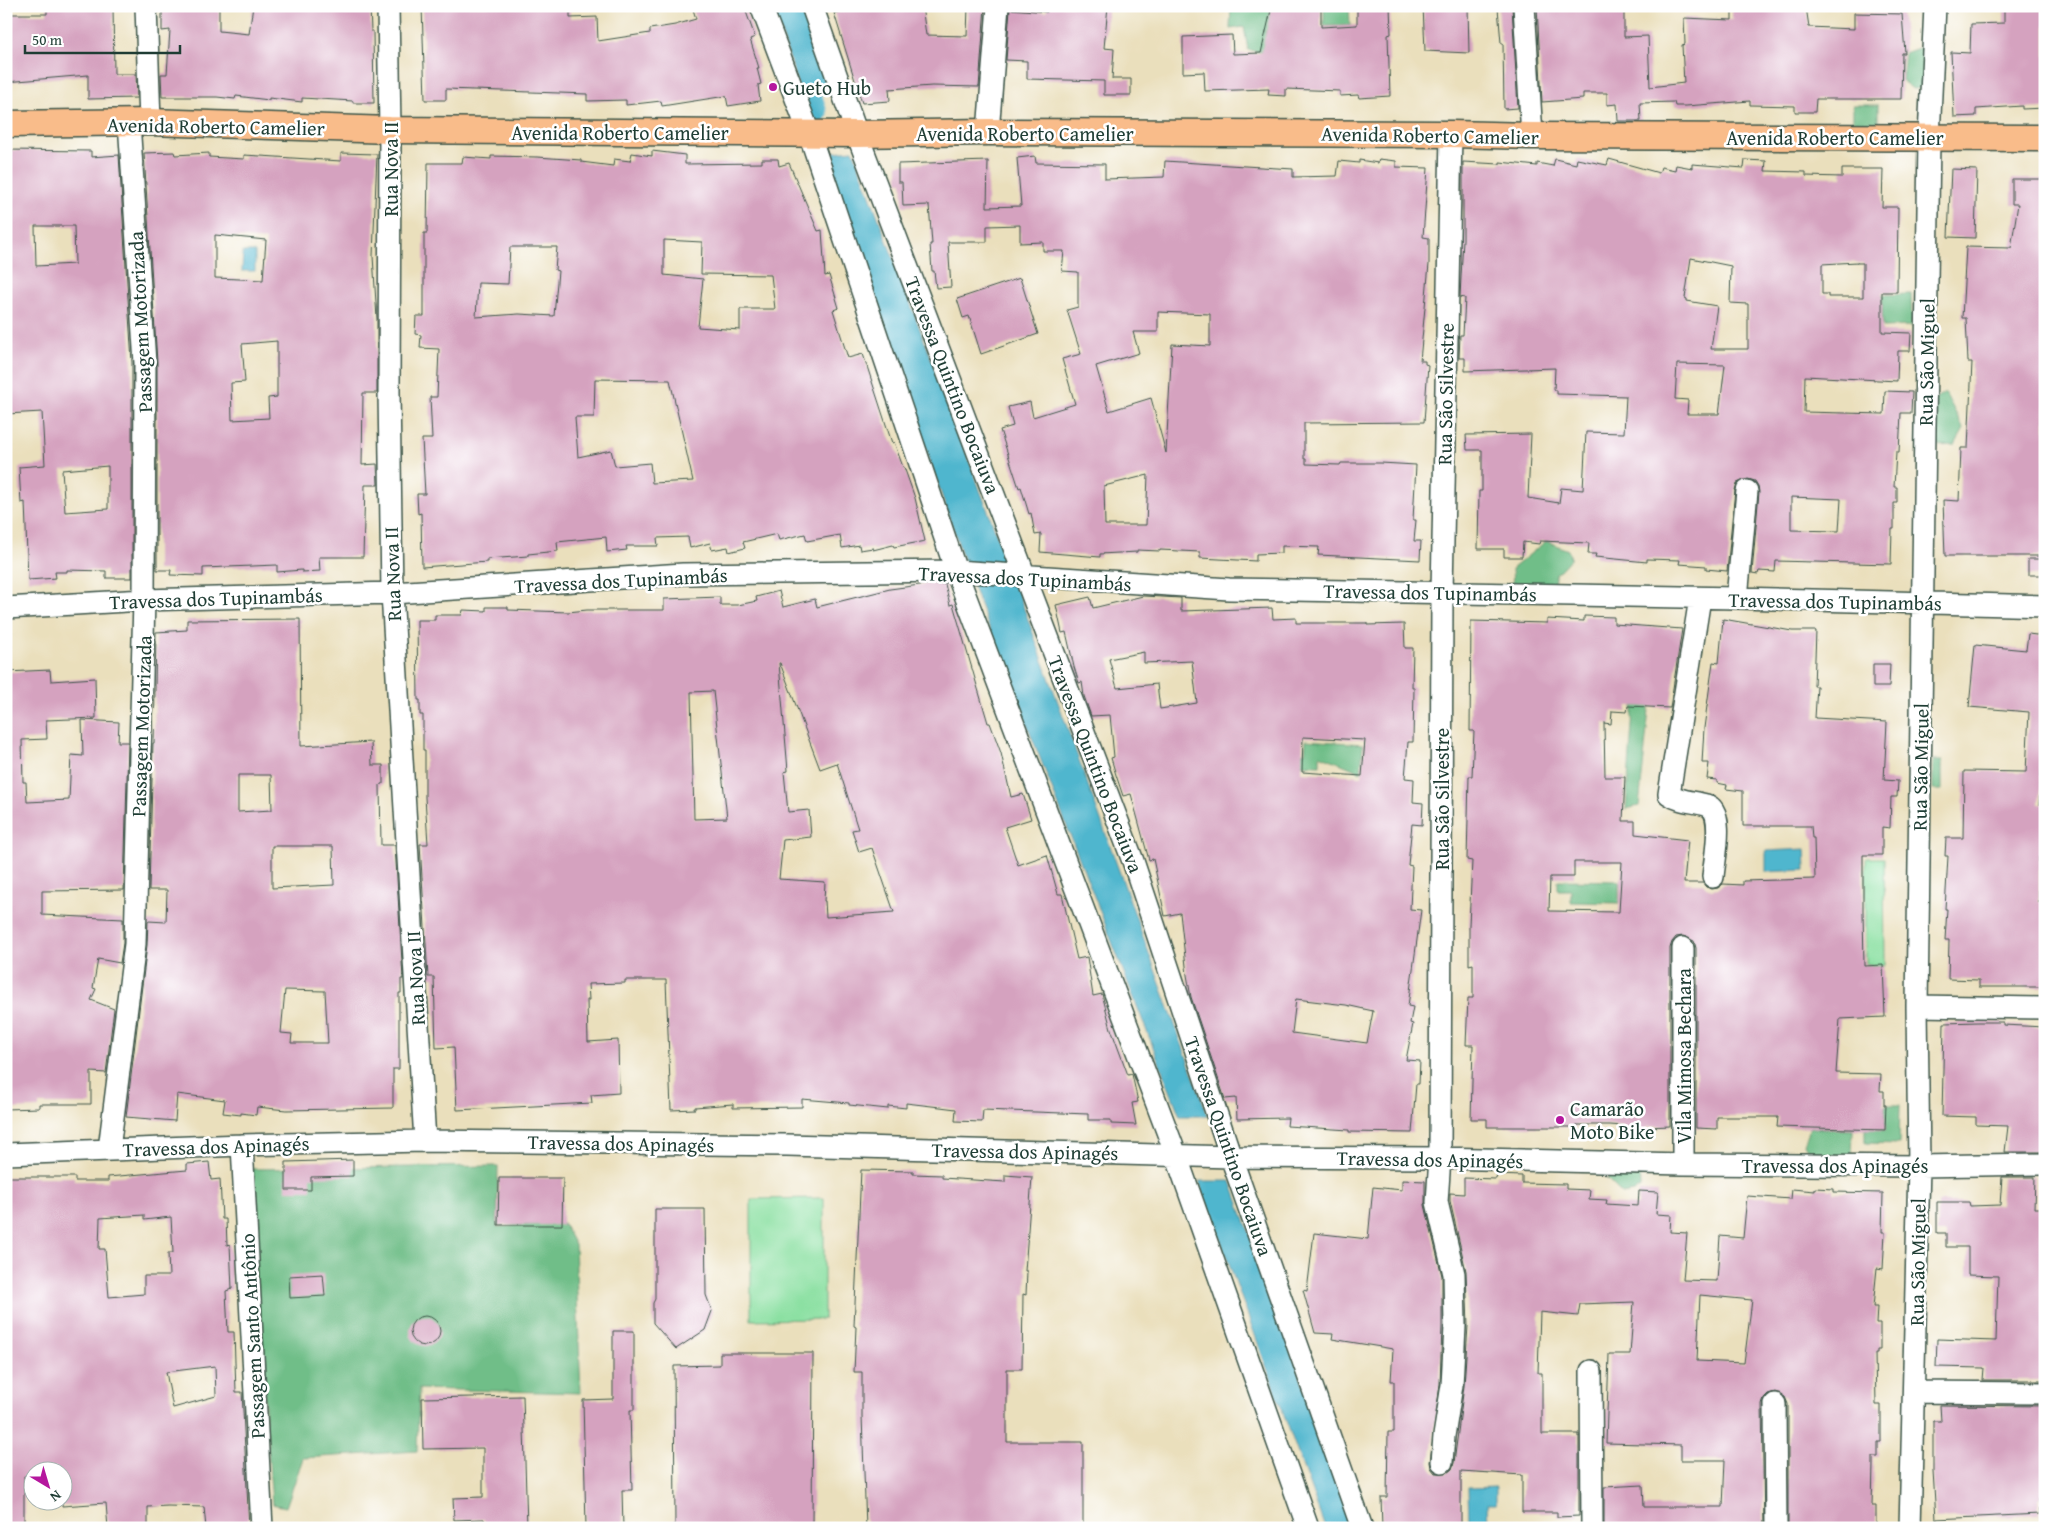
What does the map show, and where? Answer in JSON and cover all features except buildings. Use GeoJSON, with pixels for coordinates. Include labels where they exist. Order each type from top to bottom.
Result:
{"type":"FeatureCollection","features":[{"type":"Feature","properties":{"kind":"main road","name":"Avenida Roberto Camelier"},"geometry":{"type":"LineString","coordinates":[[6,124],[140,122],[390,130],[857,134],[988,132],[2045,138]]}},
{"type":"Feature","properties":{"kind":"street","name":"Passagem Motorizada"},"geometry":{"type":"LineString","coordinates":[[109,1149],[135,944],[144,600],[145,363],[140,122],[146,6]]}},
{"type":"Feature","properties":{"kind":"street","name":"Rua Nova II"},"geometry":{"type":"LineString","coordinates":[[388,6],[390,130],[389,392],[392,593],[425,1141]]}},
{"type":"Feature","properties":{"kind":"street"},"geometry":{"type":"LineString","coordinates":[[761,6],[809,133],[956,571],[1176,1155],[1308,1528]]}},
{"type":"Feature","properties":{"kind":"street","name":"Travessa Quintino Bocaiuva"},"geometry":{"type":"LineString","coordinates":[[812,6],[857,134],[1133,861],[1231,1158],[1362,1528]]}},
{"type":"Feature","properties":{"kind":"street"},"geometry":{"type":"LineString","coordinates":[[988,132],[998,6]]}},
{"type":"Feature","properties":{"kind":"street"},"geometry":{"type":"LineString","coordinates":[[1524,6],[1532,136]]}},
{"type":"Feature","properties":{"kind":"street","name":"Rua São Miguel"},"geometry":{"type":"LineString","coordinates":[[1910,1528],[1919,1166],[1917,1006],[1929,138],[1935,6]]}},
{"type":"Feature","properties":{"kind":"street","name":"Rua São Silvestre"},"geometry":{"type":"LineString","coordinates":[[1442,1462],[1452,1386],[1455,1326],[1454,1274],[1437,1202],[1440,1158],[1442,592],[1451,134]]}},
{"type":"Feature","properties":{"kind":"street"},"geometry":{"type":"LineString","coordinates":[[1737,598],[1747,491]]}},
{"type":"Feature","properties":{"kind":"street","name":"Travessa dos Tupinambás"},"geometry":{"type":"LineString","coordinates":[[6,608],[144,600],[392,593],[683,574],[956,571],[1229,589],[1737,598],[2045,606]]}},
{"type":"Feature","properties":{"kind":"street"},"geometry":{"type":"LineString","coordinates":[[1700,598],[1669,794],[1676,799],[1708,805],[1714,811],[1718,821],[1713,877]]}},
{"type":"Feature","properties":{"kind":"street","name":"Vila Mimosa Bechara"},"geometry":{"type":"LineString","coordinates":[[1683,948],[1683,1164]]}},
{"type":"Feature","properties":{"kind":"street"},"geometry":{"type":"LineString","coordinates":[[1917,1006],[2045,1008]]}},
{"type":"Feature","properties":{"kind":"street","name":"Travessa dos Apinagés"},"geometry":{"type":"LineString","coordinates":[[6,1154],[109,1149],[425,1141],[777,1145],[1231,1158],[1440,1158],[1683,1164],[1919,1166],[2045,1164]]}},
{"type":"Feature","properties":{"kind":"street","name":"Passagem Santo Antônio"},"geometry":{"type":"LineString","coordinates":[[242,1145],[262,1528]]}},
{"type":"Feature","properties":{"kind":"street"},"geometry":{"type":"LineString","coordinates":[[1591,1371],[1592,1528]]}},
{"type":"Feature","properties":{"kind":"street"},"geometry":{"type":"LineString","coordinates":[[1914,1392],[2045,1393]]}},
{"type":"Feature","properties":{"kind":"street"},"geometry":{"type":"LineString","coordinates":[[1775,1404],[1776,1528]]}},
{"type":"Feature","properties":{"kind":"green space"},"geometry":{"type":"Polygon","coordinates":[[[1231,6],[1288,6],[1286,29],[1265,31],[1269,53],[1248,50],[1244,27],[1230,29],[1231,6]]]}},
{"type":"Feature","properties":{"kind":"green space"},"geometry":{"type":"Polygon","coordinates":[[[1324,6],[1349,6],[1350,26],[1324,26],[1324,6]]]}},
{"type":"Feature","properties":{"kind":"green space"},"geometry":{"type":"Polygon","coordinates":[[[1935,42],[1937,87],[1913,89],[1902,81],[1905,53],[1935,42]]]}},
{"type":"Feature","properties":{"kind":"green space"},"geometry":{"type":"Polygon","coordinates":[[[1853,105],[1878,105],[1878,125],[1853,126],[1853,105]]]}},
{"type":"Feature","properties":{"kind":"green space"},"geometry":{"type":"Polygon","coordinates":[[[1911,294],[1912,326],[1883,327],[1882,295],[1911,294]]]}},
{"type":"Feature","properties":{"kind":"green space"},"geometry":{"type":"Polygon","coordinates":[[[1945,393],[1964,429],[1955,445],[1935,446],[1934,400],[1945,393]]]}},
{"type":"Feature","properties":{"kind":"green space"},"geometry":{"type":"Polygon","coordinates":[[[1546,541],[1568,550],[1571,558],[1556,574],[1553,586],[1513,585],[1512,569],[1546,541]]]}},
{"type":"Feature","properties":{"kind":"green space"},"geometry":{"type":"Polygon","coordinates":[[[1639,628],[1651,690],[1639,806],[1626,809],[1639,628]]]}},
{"type":"Feature","properties":{"kind":"green space"},"geometry":{"type":"Polygon","coordinates":[[[1306,740],[1363,744],[1361,772],[1320,755],[1320,765],[1288,764],[1289,752],[1305,753],[1306,740]]]}},
{"type":"Feature","properties":{"kind":"green space"},"geometry":{"type":"Polygon","coordinates":[[[1933,761],[1942,761],[1942,790],[1933,790],[1933,761]]]}},
{"type":"Feature","properties":{"kind":"green space"},"geometry":{"type":"Polygon","coordinates":[[[1866,858],[1884,858],[1885,965],[1866,965],[1866,858]]]}},
{"type":"Feature","properties":{"kind":"green space"},"geometry":{"type":"Polygon","coordinates":[[[1558,880],[1619,881],[1619,903],[1571,902],[1571,890],[1558,890],[1558,880]]]}},
{"type":"Feature","properties":{"kind":"green space"},"geometry":{"type":"Polygon","coordinates":[[[1886,1105],[1900,1105],[1899,1144],[1865,1143],[1865,1129],[1885,1130],[1886,1105]]]}},
{"type":"Feature","properties":{"kind":"green space"},"geometry":{"type":"Polygon","coordinates":[[[1810,1128],[1853,1130],[1852,1156],[1812,1154],[1804,1144],[1810,1128]]]}},
{"type":"Feature","properties":{"kind":"green space"},"geometry":{"type":"Polygon","coordinates":[[[498,1166],[497,1227],[563,1223],[575,1245],[581,1393],[419,1389],[417,1451],[303,1458],[286,1507],[272,1504],[248,1169],[498,1166]]]}},
{"type":"Feature","properties":{"kind":"green space"},"geometry":{"type":"Polygon","coordinates":[[[1613,1167],[1640,1171],[1641,1187],[1634,1192],[1622,1194],[1607,1179],[1613,1167]]]}},
{"type":"Feature","properties":{"kind":"green space"},"geometry":{"type":"Polygon","coordinates":[[[824,1198],[824,1319],[751,1320],[751,1199],[824,1198]]]}},
{"type":"Feature","properties":{"kind":"water"},"geometry":{"type":"Polygon","coordinates":[[[772,6],[801,6],[829,92],[802,95],[772,6]]]}},
{"type":"Feature","properties":{"kind":"water"},"geometry":{"type":"Polygon","coordinates":[[[853,150],[1017,589],[1208,1116],[1180,1116],[972,584],[825,153],[853,150]]]}},
{"type":"Feature","properties":{"kind":"water"},"geometry":{"type":"Polygon","coordinates":[[[243,252],[255,252],[255,271],[242,271],[243,252]]]}},
{"type":"Feature","properties":{"kind":"water"},"geometry":{"type":"Polygon","coordinates":[[[1805,849],[1806,870],[1766,872],[1766,851],[1805,849]]]}},
{"type":"Feature","properties":{"kind":"water"},"geometry":{"type":"Polygon","coordinates":[[[1199,1181],[1231,1181],[1354,1528],[1325,1528],[1199,1181]]]}},
{"type":"Feature","properties":{"kind":"water"},"geometry":{"type":"Polygon","coordinates":[[[1496,1487],[1496,1504],[1487,1504],[1488,1523],[1469,1524],[1468,1488],[1496,1487]]]}},
{"type":"Feature","properties":{"kind":"waterway"},"geometry":{"type":"LineString","coordinates":[[803,68],[817,113]]}},
{"type":"Feature","properties":{"kind":"place","name":"Gueto Hub"},"geometry":{"type":"Point","coordinates":[773,87]}},
{"type":"Feature","properties":{"kind":"place","name":"Camarão Moto Bike"},"geometry":{"type":"Point","coordinates":[1560,1120]}}]}
